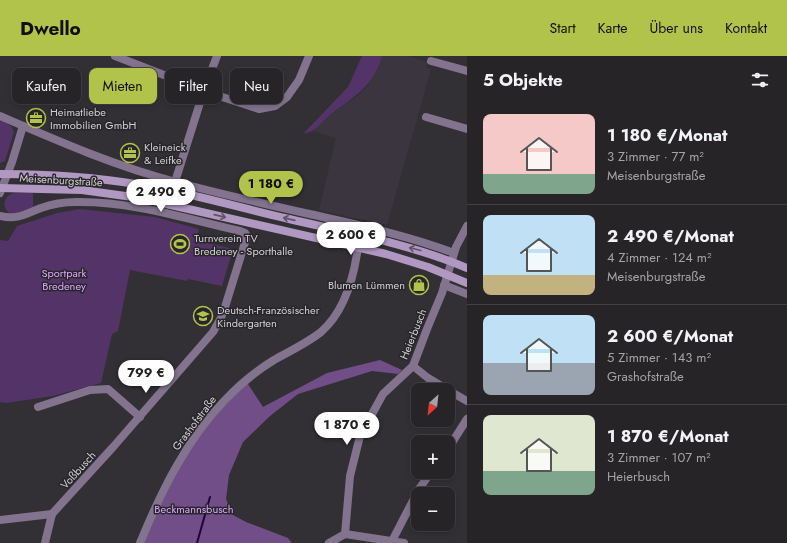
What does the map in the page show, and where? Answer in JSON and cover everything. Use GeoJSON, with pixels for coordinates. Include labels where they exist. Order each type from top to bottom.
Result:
{"type":"FeatureCollection","features":[{"type":"Feature","properties":{"kind":"main road","name":"Meisenburgstraße"},"geometry":{"type":"LineString","coordinates":[[4,174],[33,173],[84,177],[142,185],[363,236],[431,254],[467,268]]}},
{"type":"Feature","properties":{"kind":"main road","name":"Meisenburgstraße"},"geometry":{"type":"LineString","coordinates":[[0,190],[82,190],[140,198],[301,236],[358,247],[428,266],[467,283]]}},
{"type":"Feature","properties":{"kind":"street"},"geometry":{"type":"LineString","coordinates":[[115,56],[165,75]]}},
{"type":"Feature","properties":{"kind":"street"},"geometry":{"type":"LineString","coordinates":[[212,68],[217,56]]}},
{"type":"Feature","properties":{"kind":"street"},"geometry":{"type":"LineString","coordinates":[[222,97],[259,109],[275,106],[288,97],[304,69],[309,56]]}},
{"type":"Feature","properties":{"kind":"street"},"geometry":{"type":"LineString","coordinates":[[431,61],[467,71]]}},
{"type":"Feature","properties":{"kind":"street"},"geometry":{"type":"LineString","coordinates":[[175,182],[200,104]]}},
{"type":"Feature","properties":{"kind":"street","name":"Meisenburgstraße"},"geometry":{"type":"LineString","coordinates":[[0,116],[97,157],[137,171],[175,182],[424,242],[454,253]]}},
{"type":"Feature","properties":{"kind":"street"},"geometry":{"type":"LineString","coordinates":[[426,117],[467,129]]}},
{"type":"Feature","properties":{"kind":"street","name":"Meisenburgstraße"},"geometry":{"type":"LineString","coordinates":[[0,190],[4,174],[22,126]]}},
{"type":"Feature","properties":{"kind":"street","name":"Meisenburgstraße"},"geometry":{"type":"LineString","coordinates":[[0,216],[16,218],[40,208],[67,202],[98,203],[138,208],[162,213],[240,231],[245,233],[247,236]]}},
{"type":"Feature","properties":{"kind":"street","name":"Heierbusch"},"geometry":{"type":"LineString","coordinates":[[345,534],[350,476],[360,436],[384,394],[413,366],[448,275],[454,253],[467,226]]}},
{"type":"Feature","properties":{"kind":"street","name":"Voßbusch"},"geometry":{"type":"LineString","coordinates":[[45,543],[52,514],[140,417],[207,340],[218,325],[247,236]]}},
{"type":"Feature","properties":{"kind":"street","name":"Grashofstraße"},"geometry":{"type":"LineString","coordinates":[[140,543],[178,463],[189,444],[216,409],[246,380],[259,370],[321,332],[331,322],[347,292],[358,247]]}},
{"type":"Feature","properties":{"kind":"street"},"geometry":{"type":"LineString","coordinates":[[444,285],[467,294]]}},
{"type":"Feature","properties":{"kind":"street"},"geometry":{"type":"LineString","coordinates":[[413,366],[436,383]]}},
{"type":"Feature","properties":{"kind":"street"},"geometry":{"type":"LineString","coordinates":[[38,407],[90,390],[108,390],[140,417]]}},
{"type":"Feature","properties":{"kind":"street"},"geometry":{"type":"LineString","coordinates":[[455,394],[467,401]]}},
{"type":"Feature","properties":{"kind":"street"},"geometry":{"type":"LineString","coordinates":[[455,438],[467,419]]}},
{"type":"Feature","properties":{"kind":"street"},"geometry":{"type":"LineString","coordinates":[[392,541],[419,488],[426,479]]}},
{"type":"Feature","properties":{"kind":"street"},"geometry":{"type":"LineString","coordinates":[[0,520],[52,514]]}},
{"type":"Feature","properties":{"kind":"street"},"geometry":{"type":"LineString","coordinates":[[329,543],[345,534],[404,543]]}},
{"type":"Feature","properties":{"kind":"shaded area"},"geometry":{"type":"Polygon","coordinates":[[[381,56],[408,56],[428,62],[426,67],[431,69],[387,225],[319,210],[336,138],[313,131],[331,114],[359,95],[367,86],[377,69],[381,56]]]}},
{"type":"Feature","properties":{"kind":"green space"},"geometry":{"type":"Polygon","coordinates":[[[362,56],[382,56],[374,75],[368,83],[362,90],[331,114],[315,129],[303,134],[348,87],[362,56]]]}},
{"type":"Feature","properties":{"kind":"green space"},"geometry":{"type":"Polygon","coordinates":[[[0,119],[11,126],[14,132],[5,161],[0,163],[0,119]]]}},
{"type":"Feature","properties":{"kind":"green space"},"geometry":{"type":"Polygon","coordinates":[[[14,193],[33,193],[33,208],[17,214],[8,212],[5,201],[9,195],[14,193]]]}},
{"type":"Feature","properties":{"kind":"green space","name":"Sportpark Bredeney"},"geometry":{"type":"Polygon","coordinates":[[[80,209],[155,217],[199,229],[196,240],[233,249],[222,286],[130,270],[118,331],[112,334],[101,383],[53,396],[6,403],[0,402],[0,240],[8,241],[17,226],[57,213],[80,209]]]}},
{"type":"Feature","properties":{"kind":"green space","name":"Beckmannsbusch"},"geometry":{"type":"Polygon","coordinates":[[[380,360],[402,370],[398,374],[372,371],[298,394],[270,416],[243,442],[229,475],[226,499],[233,515],[246,522],[288,538],[292,543],[142,543],[190,445],[246,381],[263,407],[327,373],[380,360]]]}},
{"type":"Feature","properties":{"kind":"waterway"},"geometry":{"type":"LineString","coordinates":[[197,543],[210,497]]}},
{"type":"Feature","properties":{"kind":"place","name":"Heimatliebe Immobilien GmbH"},"geometry":{"type":"Point","coordinates":[36,118]}},
{"type":"Feature","properties":{"kind":"place","name":"Kleineick & Leifke"},"geometry":{"type":"Point","coordinates":[130,153]}},
{"type":"Feature","properties":{"kind":"place","name":"Turnverein TV Bredeney - Sporthalle"},"geometry":{"type":"Point","coordinates":[180,244]}},
{"type":"Feature","properties":{"kind":"place","name":"Blumen Lümmen"},"geometry":{"type":"Point","coordinates":[419,285]}},
{"type":"Feature","properties":{"kind":"place","name":"Deutsch-Französischer Kindergarten"},"geometry":{"type":"Point","coordinates":[203,316]}}]}
